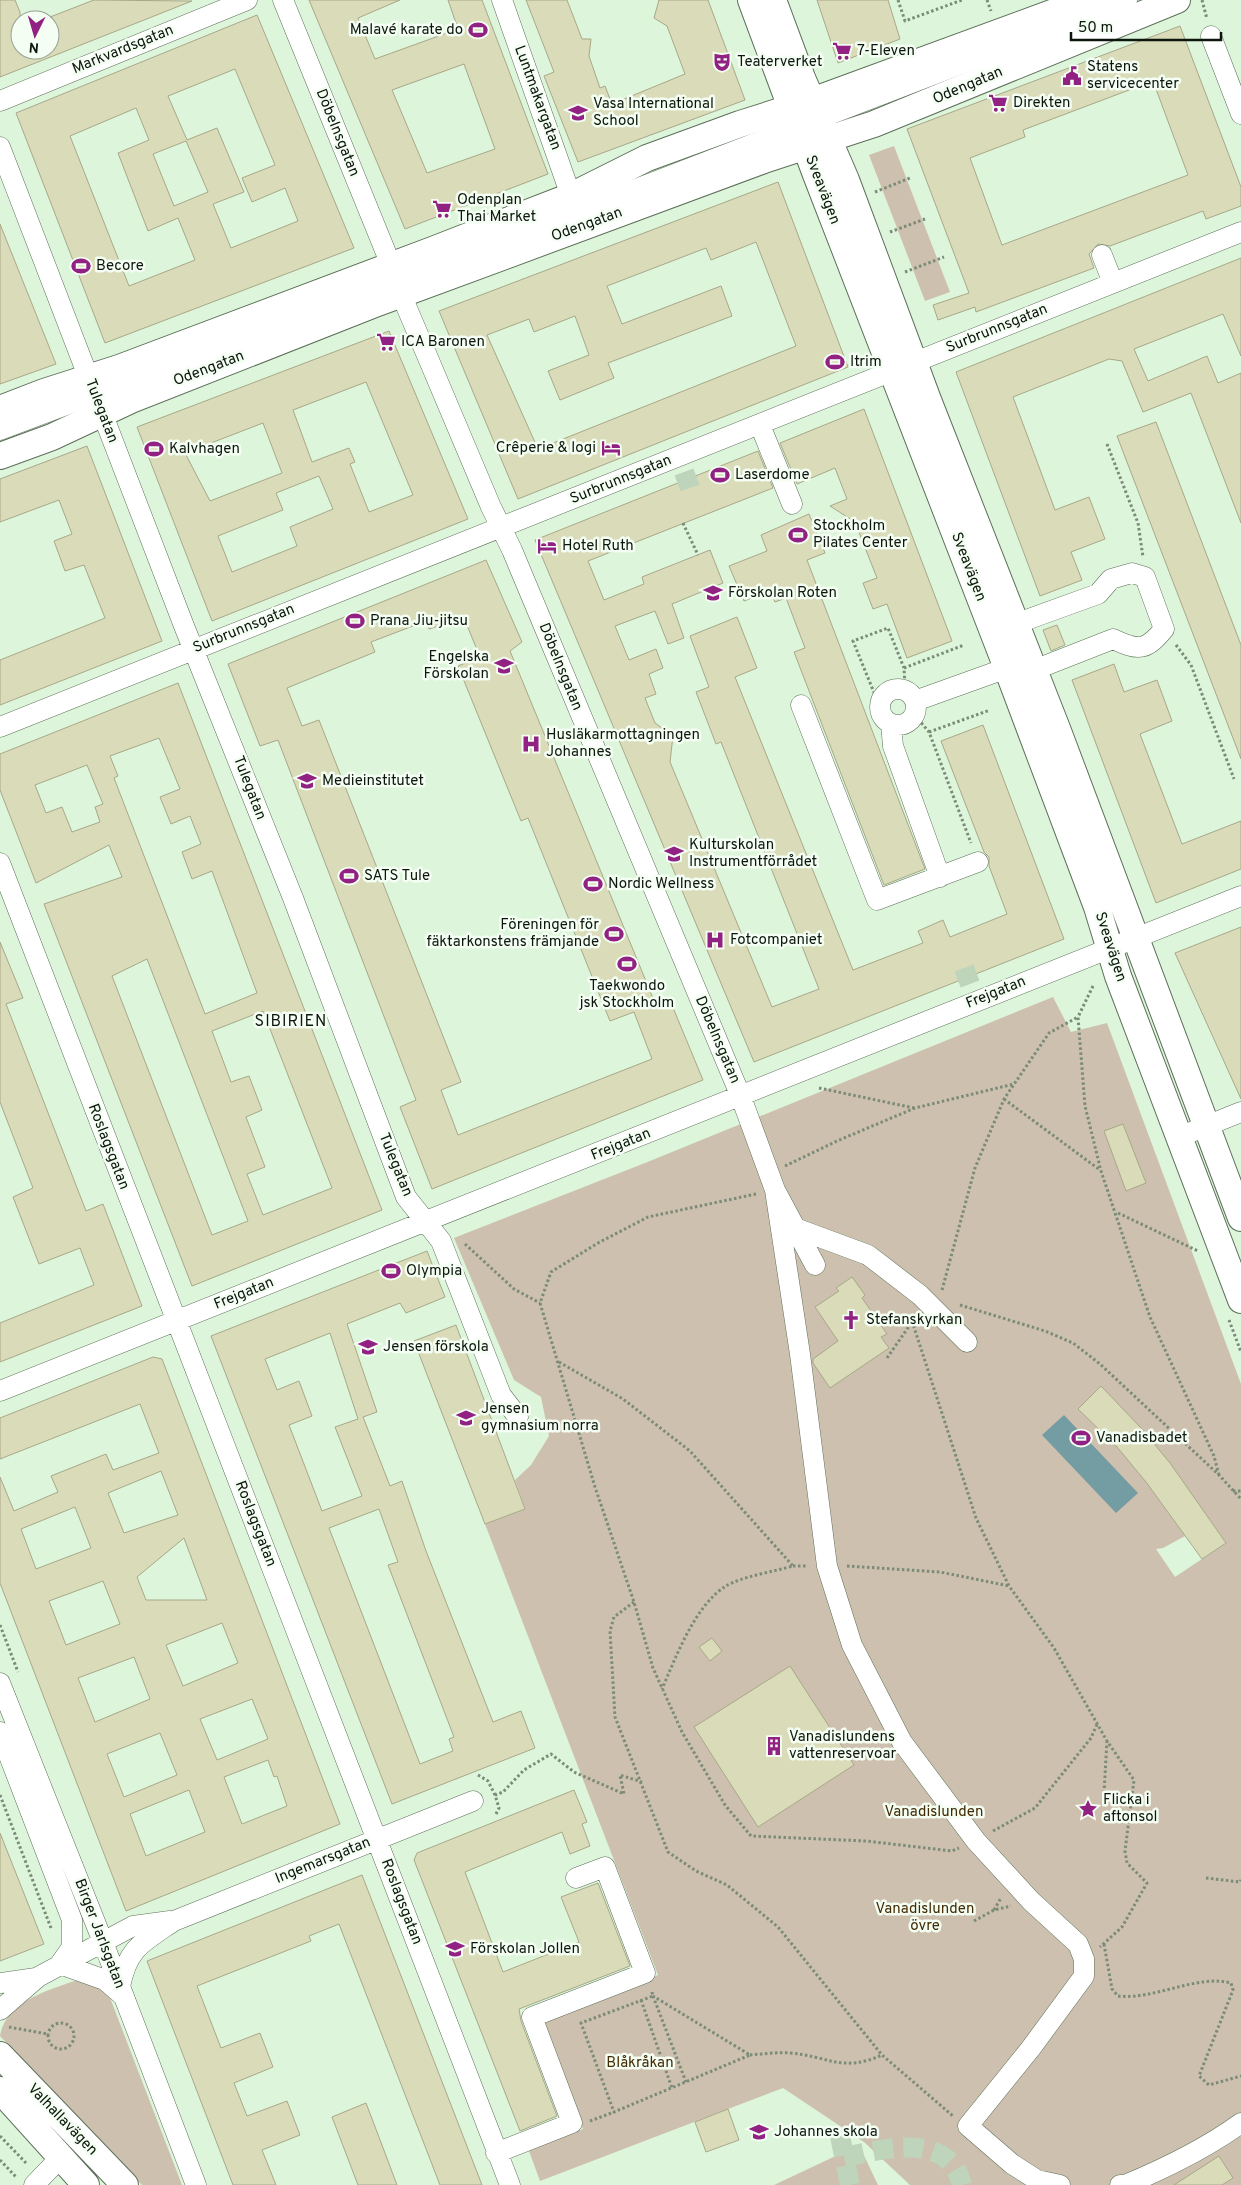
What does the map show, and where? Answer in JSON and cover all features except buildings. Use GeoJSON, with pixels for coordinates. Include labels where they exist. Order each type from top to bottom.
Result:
{"type":"FeatureCollection","features":[{"type":"Feature","properties":{"kind":"main road","name":"Sveavägen"},"geometry":{"type":"LineString","coordinates":[[751,0],[809,123],[903,367],[1007,668],[1097,907],[1109,948],[1179,1137],[1238,1285]]}},
{"type":"Feature","properties":{"kind":"main road","name":"Sveavägen"},"geometry":{"type":"LineString","coordinates":[[773,0],[809,123]]}},
{"type":"Feature","properties":{"kind":"main road","name":"Odengatan"},"geometry":{"type":"LineString","coordinates":[[0,456],[52,437],[95,396],[391,265],[572,196],[647,158],[740,124],[809,123],[966,88],[1051,50],[1177,0]]}},
{"type":"Feature","properties":{"kind":"main road","name":"Odengatan"},"geometry":{"type":"LineString","coordinates":[[0,409],[44,392],[131,400],[400,294],[809,123],[1080,1]]}},
{"type":"Feature","properties":{"kind":"main road","name":"Sveavägen"},"geometry":{"type":"LineString","coordinates":[[903,367],[1034,670],[1137,938],[1241,1218]]}},
{"type":"Feature","properties":{"kind":"main road","name":"Valhallavägen"},"geometry":{"type":"LineString","coordinates":[[0,2055],[125,2185]]}},
{"type":"Feature","properties":{"kind":"main road","name":"Valhallavägen"},"geometry":{"type":"LineString","coordinates":[[0,2090],[86,2185]]}},
{"type":"Feature","properties":{"kind":"street","name":"Markvardsgatan"},"geometry":{"type":"LineString","coordinates":[[0,101],[247,0]]}},
{"type":"Feature","properties":{"kind":"street","name":"Döbelnsgatan"},"geometry":{"type":"LineString","coordinates":[[283,0],[391,265]]}},
{"type":"Feature","properties":{"kind":"street","name":"Luntmakargatan"},"geometry":{"type":"LineString","coordinates":[[502,0],[572,196]]}},
{"type":"Feature","properties":{"kind":"street","name":"Odengatan"},"geometry":{"type":"LineString","coordinates":[[0,430],[95,396],[441,264],[1127,0]]}},
{"type":"Feature","properties":{"kind":"street"},"geometry":{"type":"LineString","coordinates":[[1211,36],[1241,114]]}},
{"type":"Feature","properties":{"kind":"street","name":"Tulegatan"},"geometry":{"type":"LineString","coordinates":[[0,147],[95,396],[296,907],[406,1197],[441,1241],[501,1395],[518,1417]]}},
{"type":"Feature","properties":{"kind":"street","name":"Surbrunnsgatan"},"geometry":{"type":"LineString","coordinates":[[0,727],[502,527],[681,465],[760,425],[1241,232]]}},
{"type":"Feature","properties":{"kind":"street"},"geometry":{"type":"LineString","coordinates":[[1102,255],[1112,283]]}},
{"type":"Feature","properties":{"kind":"street","name":"Döbelnsgatan"},"geometry":{"type":"LineString","coordinates":[[400,294],[491,507],[502,527],[741,1096],[772,1182]]}},
{"type":"Feature","properties":{"kind":"street"},"geometry":{"type":"LineString","coordinates":[[760,425],[792,504]]}},
{"type":"Feature","properties":{"kind":"street"},"geometry":{"type":"LineString","coordinates":[[1015,624],[1098,594],[1111,579],[1132,573],[1145,577],[1164,629],[1152,643],[1132,648],[1113,639],[1034,670]]}},
{"type":"Feature","properties":{"kind":"street"},"geometry":{"type":"LineString","coordinates":[[911,702],[1007,668]]}},
{"type":"Feature","properties":{"kind":"street"},"geometry":{"type":"LineString","coordinates":[[899,689],[911,702],[907,722],[892,724],[883,717],[880,706],[881,701],[888,692],[899,689]]}},
{"type":"Feature","properties":{"kind":"street"},"geometry":{"type":"LineString","coordinates":[[801,705],[877,900],[978,862]]}},
{"type":"Feature","properties":{"kind":"street"},"geometry":{"type":"LineString","coordinates":[[892,724],[893,746],[940,876]]}},
{"type":"Feature","properties":{"kind":"street","name":"Roslagsgatan"},"geometry":{"type":"LineString","coordinates":[[0,863],[175,1321],[187,1346],[496,2153],[510,2185]]}},
{"type":"Feature","properties":{"kind":"street","name":"Frejgatan"},"geometry":{"type":"LineString","coordinates":[[0,1391],[741,1096],[973,993],[1137,938],[1241,896]]}},
{"type":"Feature","properties":{"kind":"street"},"geometry":{"type":"LineString","coordinates":[[1179,1137],[1241,1112]]}},
{"type":"Feature","properties":{"kind":"street"},"geometry":{"type":"LineString","coordinates":[[772,1182],[815,1265]]}},
{"type":"Feature","properties":{"kind":"street"},"geometry":{"type":"LineString","coordinates":[[772,1182],[800,1354],[827,1566],[852,1645],[902,1742],[976,1841],[1032,1901],[1078,1944],[1084,1958],[1084,1976],[1031,2048],[968,2126],[1012,2164],[1037,2180],[1060,2185]]}},
{"type":"Feature","properties":{"kind":"street"},"geometry":{"type":"LineString","coordinates":[[795,1228],[868,1255],[920,1295],[967,1342]]}},
{"type":"Feature","properties":{"kind":"street","name":"Birger Jarlsgatan"},"geometry":{"type":"LineString","coordinates":[[1,1688],[15,1766],[72,1920],[72,1947],[60,1964]]}},
{"type":"Feature","properties":{"kind":"street","name":"Birger Jarlsgatan"},"geometry":{"type":"LineString","coordinates":[[0,1732],[15,1766],[103,1942],[196,2185]]}},
{"type":"Feature","properties":{"kind":"street","name":"Ingemarsgatan"},"geometry":{"type":"LineString","coordinates":[[121,1991],[124,1966],[130,1955],[140,1944],[174,1921],[473,1801]]}},
{"type":"Feature","properties":{"kind":"street"},"geometry":{"type":"LineString","coordinates":[[496,2153],[572,2123],[532,2017],[645,1973],[605,1868],[576,1878]]}},
{"type":"Feature","properties":{"kind":"street","name":"Ingemarsgatan"},"geometry":{"type":"LineString","coordinates":[[2,2017],[38,1978],[60,1964],[133,1926],[174,1921]]}},
{"type":"Feature","properties":{"kind":"street"},"geometry":{"type":"LineString","coordinates":[[60,1964],[105,1980],[121,1991]]}},
{"type":"Feature","properties":{"kind":"street","name":"Ingemarsgatan"},"geometry":{"type":"LineString","coordinates":[[0,1984],[38,1978]]}},
{"type":"Feature","properties":{"kind":"street"},"geometry":{"type":"LineString","coordinates":[[1120,2185],[1125,2185],[1165,2167],[1219,2140],[1241,2123]]}},
{"type":"Feature","properties":{"kind":"street"},"geometry":{"type":"LineString","coordinates":[[31,2181],[60,2158]]}},
{"type":"Feature","properties":{"kind":"path"},"geometry":{"type":"LineString","coordinates":[[898,0],[905,21],[962,0]]}},
{"type":"Feature","properties":{"kind":"path"},"geometry":{"type":"LineString","coordinates":[[987,0],[991,11]]}},
{"type":"Feature","properties":{"kind":"path"},"geometry":{"type":"LineString","coordinates":[[1202,0],[1204,6]]}},
{"type":"Feature","properties":{"kind":"path"},"geometry":{"type":"LineString","coordinates":[[875,192],[910,178]]}},
{"type":"Feature","properties":{"kind":"path"},"geometry":{"type":"LineString","coordinates":[[890,232],[925,219]]}},
{"type":"Feature","properties":{"kind":"path"},"geometry":{"type":"LineString","coordinates":[[905,272],[944,257]]}},
{"type":"Feature","properties":{"kind":"path"},"geometry":{"type":"LineString","coordinates":[[1107,444],[1138,523],[1145,577]]}},
{"type":"Feature","properties":{"kind":"path"},"geometry":{"type":"LineString","coordinates":[[683,523],[698,555]]}},
{"type":"Feature","properties":{"kind":"path"},"geometry":{"type":"LineString","coordinates":[[881,701],[874,695],[853,641],[888,628],[904,668],[911,702],[929,732],[978,862]]}},
{"type":"Feature","properties":{"kind":"path"},"geometry":{"type":"LineString","coordinates":[[1164,629],[1191,665],[1234,779]]}},
{"type":"Feature","properties":{"kind":"path"},"geometry":{"type":"LineString","coordinates":[[904,668],[964,645]]}},
{"type":"Feature","properties":{"kind":"path"},"geometry":{"type":"LineString","coordinates":[[929,732],[990,710]]}},
{"type":"Feature","properties":{"kind":"path"},"geometry":{"type":"LineString","coordinates":[[1093,986],[1078,1016],[1085,1106],[1101,1171],[1117,1213],[1150,1317],[1214,1456],[1219,1475]]}},
{"type":"Feature","properties":{"kind":"path"},"geometry":{"type":"LineString","coordinates":[[940,1296],[975,1168],[1004,1099],[1049,1033],[1078,1016]]}},
{"type":"Feature","properties":{"kind":"path"},"geometry":{"type":"LineString","coordinates":[[1014,1084],[916,1108],[837,1141],[772,1182],[648,1217],[598,1243],[551,1272],[540,1303],[595,1486],[634,1602],[653,1668],[682,1732],[725,1805],[751,1836],[866,1841],[952,1851],[976,1841],[1035,1808],[1091,1738],[1098,1722]]}},
{"type":"Feature","properties":{"kind":"path"},"geometry":{"type":"LineString","coordinates":[[819,1088],[916,1108]]}},
{"type":"Feature","properties":{"kind":"path"},"geometry":{"type":"LineString","coordinates":[[1004,1099],[1101,1171]]}},
{"type":"Feature","properties":{"kind":"path"},"geometry":{"type":"LineString","coordinates":[[1117,1213],[1198,1251]]}},
{"type":"Feature","properties":{"kind":"path"},"geometry":{"type":"LineString","coordinates":[[459,1240],[514,1289],[540,1303]]}},
{"type":"Feature","properties":{"kind":"path"},"geometry":{"type":"LineString","coordinates":[[888,1358],[912,1321],[920,1295]]}},
{"type":"Feature","properties":{"kind":"path"},"geometry":{"type":"LineString","coordinates":[[958,1304],[1045,1331],[1073,1343],[1100,1364],[1219,1475],[1241,1499]]}},
{"type":"Feature","properties":{"kind":"path"},"geometry":{"type":"LineString","coordinates":[[912,1321],[976,1518],[1009,1586],[1054,1648],[1098,1722],[1107,1741],[1134,1780],[1125,1851],[1127,1862],[1147,1883],[1122,1927],[1104,1944],[1112,1989],[1118,1996],[1128,1997],[1147,1996],[1194,1984],[1230,1983],[1233,1990],[1199,2076],[1209,2085],[1241,2076]]}},
{"type":"Feature","properties":{"kind":"path"},"geometry":{"type":"LineString","coordinates":[[558,1362],[623,1399],[690,1451],[793,1566],[727,1585],[713,1597],[678,1650],[662,1689]]}},
{"type":"Feature","properties":{"kind":"path"},"geometry":{"type":"LineString","coordinates":[[1232,1491],[1241,1491]]}},
{"type":"Feature","properties":{"kind":"path"},"geometry":{"type":"LineString","coordinates":[[827,1566],[940,1572],[1009,1586]]}},
{"type":"Feature","properties":{"kind":"path"},"geometry":{"type":"LineString","coordinates":[[634,1602],[619,1612],[612,1623],[611,1664],[615,1717],[668,1852],[696,1871],[727,1885],[778,1927],[882,2055],[948,2112],[968,2126]]}},
{"type":"Feature","properties":{"kind":"path"},"geometry":{"type":"LineString","coordinates":[[1104,1793],[1107,1741]]}},
{"type":"Feature","properties":{"kind":"path"},"geometry":{"type":"LineString","coordinates":[[494,1796],[503,1792],[524,1770],[552,1754],[574,1772],[624,1794],[620,1775],[642,1783]]}},
{"type":"Feature","properties":{"kind":"path"},"geometry":{"type":"LineString","coordinates":[[478,1775],[488,1780],[499,1808],[496,1814]]}},
{"type":"Feature","properties":{"kind":"path"},"geometry":{"type":"LineString","coordinates":[[0,1795],[53,1933]]}},
{"type":"Feature","properties":{"kind":"path"},"geometry":{"type":"LineString","coordinates":[[1206,1878],[1241,1883]]}},
{"type":"Feature","properties":{"kind":"path"},"geometry":{"type":"LineString","coordinates":[[974,1921],[994,1910],[1032,1901]]}},
{"type":"Feature","properties":{"kind":"path"},"geometry":{"type":"LineString","coordinates":[[645,1973],[686,2082]]}},
{"type":"Feature","properties":{"kind":"path"},"geometry":{"type":"LineString","coordinates":[[614,2112],[581,2023],[653,1996],[750,2054]]}},
{"type":"Feature","properties":{"kind":"path"},"geometry":{"type":"LineString","coordinates":[[641,2000],[672,2088]]}},
{"type":"Feature","properties":{"kind":"path"},"geometry":{"type":"LineString","coordinates":[[2,2017],[16,2030],[47,2034]]}},
{"type":"Feature","properties":{"kind":"path"},"geometry":{"type":"LineString","coordinates":[[65,2024],[70,2027],[74,2038],[67,2048],[56,2049],[51,2046],[47,2034],[54,2025],[65,2024]]}},
{"type":"Feature","properties":{"kind":"path"},"geometry":{"type":"LineString","coordinates":[[587,2122],[750,2054],[790,2053],[843,2064],[865,2063],[882,2055]]}},
{"type":"Feature","properties":{"kind":"path"},"geometry":{"type":"LineString","coordinates":[[0,2136],[31,2181]]}},
{"type":"Feature","properties":{"kind":"path"},"geometry":{"type":"LineString","coordinates":[[0,2160],[31,2181]]}},
{"type":"Feature","properties":{"kind":"green space"},"geometry":{"type":"Polygon","coordinates":[[[894,146],[950,292],[925,301],[869,155],[894,146]]]}},
{"type":"Feature","properties":{"kind":"green space","name":"Vanadislunden"},"geometry":{"type":"Polygon","coordinates":[[[1053,997],[1071,1032],[1107,1023],[1241,1384],[1241,2185],[910,2185],[864,2142],[783,2088],[540,2181],[529,2151],[583,2129],[541,2019],[658,1975],[485,1524],[525,1509],[515,1480],[531,1465],[549,1436],[541,1397],[514,1380],[454,1238],[645,1163],[1053,997]],[[1211,1522],[1163,1548],[1156,1549],[1175,1577],[1226,1543],[1211,1522]]]}},
{"type":"Feature","properties":{"kind":"green space"},"geometry":{"type":"Polygon","coordinates":[[[77,1980],[107,1990],[182,2185],[142,2185],[0,2036],[10,2014],[19,2006],[41,1993],[77,1980]]]}},
{"type":"Feature","properties":{"kind":"green space"},"geometry":{"type":"Polygon","coordinates":[[[859,2145],[878,2185],[774,2185],[859,2145]]]}},
{"type":"Feature","properties":{"kind":"water"},"geometry":{"type":"Polygon","coordinates":[[[1064,1415],[1138,1493],[1116,1513],[1042,1435],[1064,1415]]]}},
{"type":"Feature","properties":{"kind":"tunnel"},"geometry":{"type":"LineString","coordinates":[[684,472],[690,488]]}},
{"type":"Feature","properties":{"kind":"tunnel"},"geometry":{"type":"LineString","coordinates":[[964,968],[970,984]]}},
{"type":"Feature","properties":{"kind":"tunnel"},"geometry":{"type":"LineString","coordinates":[[840,2136],[850,2185]]}},
{"type":"Feature","properties":{"kind":"tunnel"},"geometry":{"type":"LineString","coordinates":[[844,2157],[895,2148],[929,2150],[944,2157],[955,2168],[962,2185]]}},
{"type":"Feature","properties":{"kind":"place","name":"Malavé karate do"},"geometry":{"type":"Point","coordinates":[478,30]}},
{"type":"Feature","properties":{"kind":"place","name":"7-Eleven"},"geometry":{"type":"Point","coordinates":[842,51]}},
{"type":"Feature","properties":{"kind":"place","name":"Teaterverket"},"geometry":{"type":"Point","coordinates":[722,62]}},
{"type":"Feature","properties":{"kind":"place","name":"Statens servicecenter"},"geometry":{"type":"Point","coordinates":[1072,76]}},
{"type":"Feature","properties":{"kind":"place","name":"Direkten"},"geometry":{"type":"Point","coordinates":[998,103]}},
{"type":"Feature","properties":{"kind":"place","name":"Vasa International School"},"geometry":{"type":"Point","coordinates":[578,113]}},
{"type":"Feature","properties":{"kind":"place","name":"Odenplan Thai Market"},"geometry":{"type":"Point","coordinates":[442,209]}},
{"type":"Feature","properties":{"kind":"place","name":"Becore"},"geometry":{"type":"Point","coordinates":[81,266]}},
{"type":"Feature","properties":{"kind":"place","name":"ICA Baronen"},"geometry":{"type":"Point","coordinates":[386,342]}},
{"type":"Feature","properties":{"kind":"place","name":"Itrim"},"geometry":{"type":"Point","coordinates":[835,362]}},
{"type":"Feature","properties":{"kind":"place","name":"Crêperie & logi"},"geometry":{"type":"Point","coordinates":[611,448]}},
{"type":"Feature","properties":{"kind":"place","name":"Kalvhagen"},"geometry":{"type":"Point","coordinates":[154,449]}},
{"type":"Feature","properties":{"kind":"place","name":"Laserdome"},"geometry":{"type":"Point","coordinates":[720,475]}},
{"type":"Feature","properties":{"kind":"place","name":"Stockholm Pilates Center"},"geometry":{"type":"Point","coordinates":[798,535]}},
{"type":"Feature","properties":{"kind":"place","name":"Hotel Ruth"},"geometry":{"type":"Point","coordinates":[547,546]}},
{"type":"Feature","properties":{"kind":"place","name":"Förskolan Roten"},"geometry":{"type":"Point","coordinates":[713,593]}},
{"type":"Feature","properties":{"kind":"place","name":"Prana Jiu-jitsu"},"geometry":{"type":"Point","coordinates":[355,621]}},
{"type":"Feature","properties":{"kind":"place","name":"Engelska Förskolan"},"geometry":{"type":"Point","coordinates":[504,666]}},
{"type":"Feature","properties":{"kind":"place","name":"Husläkarmottagningen Johannes"},"geometry":{"type":"Point","coordinates":[531,744]}},
{"type":"Feature","properties":{"kind":"place","name":"Medieinstitutet"},"geometry":{"type":"Point","coordinates":[307,781]}},
{"type":"Feature","properties":{"kind":"place","name":"Kulturskolan Instrumentförrådet"},"geometry":{"type":"Point","coordinates":[674,854]}},
{"type":"Feature","properties":{"kind":"place","name":"SATS Tule"},"geometry":{"type":"Point","coordinates":[349,876]}},
{"type":"Feature","properties":{"kind":"place","name":"Nordic Wellness"},"geometry":{"type":"Point","coordinates":[593,884]}},
{"type":"Feature","properties":{"kind":"place","name":"Föreningen för fäktarkonstens främjande"},"geometry":{"type":"Point","coordinates":[614,934]}},
{"type":"Feature","properties":{"kind":"place","name":"Fotcompaniet"},"geometry":{"type":"Point","coordinates":[715,940]}},
{"type":"Feature","properties":{"kind":"place","name":"Taekwondo jsk Stockholm"},"geometry":{"type":"Point","coordinates":[627,964]}},
{"type":"Feature","properties":{"kind":"place","name":"Olympia"},"geometry":{"type":"Point","coordinates":[391,1271]}},
{"type":"Feature","properties":{"kind":"place","name":"Stefanskyrkan"},"geometry":{"type":"Point","coordinates":[851,1320]}},
{"type":"Feature","properties":{"kind":"place","name":"Jensen förskola"},"geometry":{"type":"Point","coordinates":[368,1347]}},
{"type":"Feature","properties":{"kind":"place","name":"Jensen gymnasium norra"},"geometry":{"type":"Point","coordinates":[466,1418]}},
{"type":"Feature","properties":{"kind":"place","name":"Vanadisbadet"},"geometry":{"type":"Point","coordinates":[1081,1438]}},
{"type":"Feature","properties":{"kind":"place","name":"Vanadislundens vattenreservoar"},"geometry":{"type":"Point","coordinates":[774,1746]}},
{"type":"Feature","properties":{"kind":"place","name":"Flicka i aftonsol"},"geometry":{"type":"Point","coordinates":[1088,1809]}},
{"type":"Feature","properties":{"kind":"place","name":"Förskolan Jollen"},"geometry":{"type":"Point","coordinates":[455,1949]}},
{"type":"Feature","properties":{"kind":"place","name":"Johannes skola"},"geometry":{"type":"Point","coordinates":[759,2132]}},
{"type":"Feature","properties":{"kind":"district","name":"SIBIRIEN"},"geometry":{"type":"Point","coordinates":[291,1022]}},
{"type":"Feature","properties":{"kind":"park label","name":"Vanadislunden övre"},"geometry":{"type":"Point","coordinates":[925,1918]}},
{"type":"Feature","properties":{"kind":"park label","name":"Blåkråkan"},"geometry":{"type":"Point","coordinates":[640,2063]}}]}
